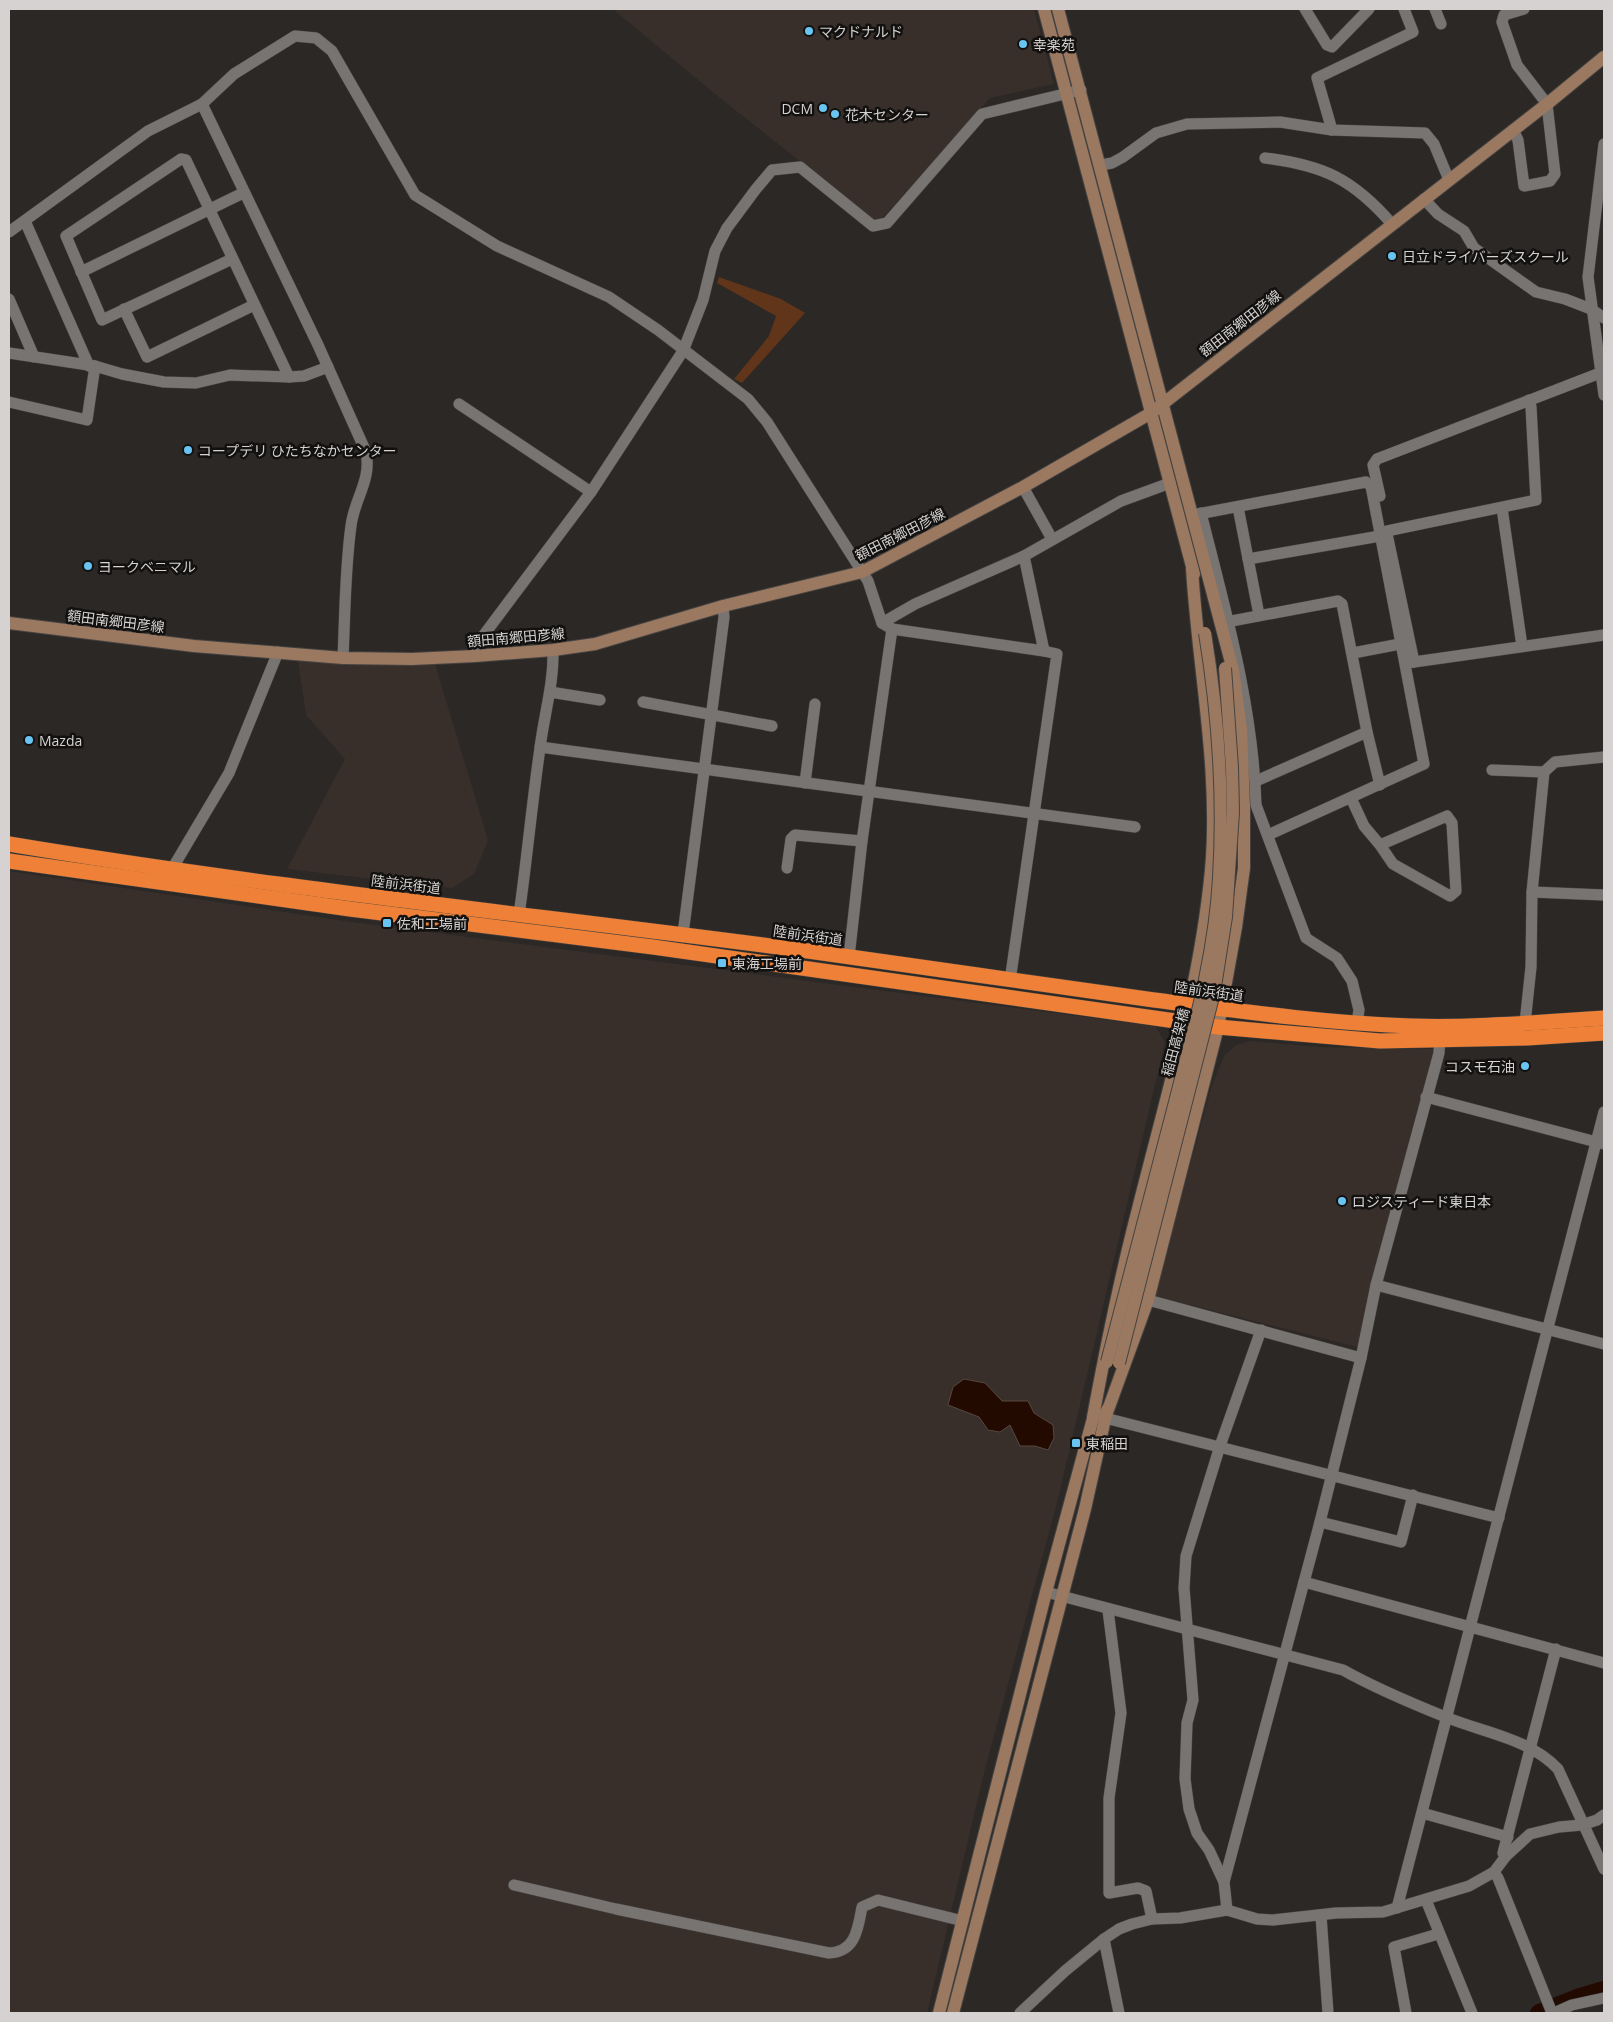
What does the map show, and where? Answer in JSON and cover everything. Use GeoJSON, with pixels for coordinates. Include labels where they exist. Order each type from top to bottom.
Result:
{"type":"FeatureCollection","features":[{"type":"Feature","properties":{"kind":"highway","name":"陸前浜街道"},"geometry":{"type":"LineString","coordinates":[[9,844],[172,869],[683,934],[1221,1009],[1440,1033],[1604,1033]]}},
{"type":"Feature","properties":{"kind":"highway","name":"陸前浜街道"},"geometry":{"type":"LineString","coordinates":[[9,861],[653,947],[1186,1024],[1380,1041],[1526,1024],[1604,1018]]}},
{"type":"Feature","properties":{"kind":"street"},"geometry":{"type":"LineString","coordinates":[[953,2013],[1084,1509],[1099,1417],[1110,1324],[1186,1024],[1201,944],[1210,879],[1213,815],[1212,763],[1192,568],[1044,9]]}},
{"type":"Feature","properties":{"kind":"street"},"geometry":{"type":"LineString","coordinates":[[1058,9],[1163,402],[1197,514],[1223,622],[1233,670],[1241,730],[1244,806],[1244,868],[1218,1027],[1148,1300],[1099,1417]]}},
{"type":"Feature","properties":{"kind":"street"},"geometry":{"type":"LineString","coordinates":[[1305,9],[1328,45],[1332,47],[1364,10]]}},
{"type":"Feature","properties":{"kind":"street"},"geometry":{"type":"LineString","coordinates":[[1332,130],[1317,78],[1413,32],[1404,9]]}},
{"type":"Feature","properties":{"kind":"street"},"geometry":{"type":"LineString","coordinates":[[1435,9],[1440,24]]}},
{"type":"Feature","properties":{"kind":"street"},"geometry":{"type":"LineString","coordinates":[[1513,130],[1518,140],[1524,186],[1550,180],[1555,174],[1547,104],[1517,65],[1502,22],[1504,15],[1524,9]]}},
{"type":"Feature","properties":{"kind":"street"},"geometry":{"type":"LineString","coordinates":[[9,232],[148,131],[202,104],[234,74],[294,36],[316,38],[332,51],[416,195],[497,246],[609,297],[658,330],[748,399],[767,422],[868,581],[887,626],[870,791],[862,841],[849,957]]}},
{"type":"Feature","properties":{"kind":"street","name":"額田南郷田彦線"},"geometry":{"type":"LineString","coordinates":[[9,624],[194,646],[343,658],[412,659],[475,656],[552,650],[595,644],[723,606],[862,572],[1022,487],[1151,413],[1547,104],[1604,57]]}},
{"type":"Feature","properties":{"kind":"street"},"geometry":{"type":"LineString","coordinates":[[475,656],[477,644],[591,492],[683,350],[702,300],[715,251],[727,228],[772,170],[800,167],[872,226],[887,223],[982,114],[1081,90]]}},
{"type":"Feature","properties":{"kind":"street"},"geometry":{"type":"LineString","coordinates":[[202,104],[328,367],[366,452],[368,462],[364,486],[351,526],[343,658]]}},
{"type":"Feature","properties":{"kind":"street"},"geometry":{"type":"LineString","coordinates":[[1101,165],[1112,163],[1156,133],[1187,124],[1280,122],[1332,130],[1425,133],[1434,144],[1449,180]]}},
{"type":"Feature","properties":{"kind":"street"},"geometry":{"type":"LineString","coordinates":[[1604,144],[1588,277],[1604,395]]}},
{"type":"Feature","properties":{"kind":"street"},"geometry":{"type":"LineString","coordinates":[[1265,158],[1321,168],[1338,176],[1374,204],[1392,224]]}},
{"type":"Feature","properties":{"kind":"street"},"geometry":{"type":"LineString","coordinates":[[232,259],[102,320],[66,236],[180,159],[186,160],[289,377]]}},
{"type":"Feature","properties":{"kind":"street"},"geometry":{"type":"LineString","coordinates":[[81,272],[243,193]]}},
{"type":"Feature","properties":{"kind":"street"},"geometry":{"type":"LineString","coordinates":[[1424,199],[1438,214],[1464,231],[1474,248],[1536,292],[1565,299],[1591,309],[1604,318]]}},
{"type":"Feature","properties":{"kind":"street"},"geometry":{"type":"LineString","coordinates":[[9,402],[87,420],[92,366],[25,221]]}},
{"type":"Feature","properties":{"kind":"street"},"geometry":{"type":"LineString","coordinates":[[9,299],[34,357]]}},
{"type":"Feature","properties":{"kind":"street"},"geometry":{"type":"LineString","coordinates":[[124,310],[147,357],[254,305]]}},
{"type":"Feature","properties":{"kind":"street"},"geometry":{"type":"LineString","coordinates":[[9,353],[92,366],[164,382],[196,383],[230,375],[304,376],[328,367]]}},
{"type":"Feature","properties":{"kind":"street"},"geometry":{"type":"LineString","coordinates":[[1409,663],[1400,644],[1373,465],[1377,459],[1600,372]]}},
{"type":"Feature","properties":{"kind":"street"},"geometry":{"type":"LineString","coordinates":[[1248,559],[1384,534],[1536,500],[1531,407],[1529,400]]}},
{"type":"Feature","properties":{"kind":"street"},"geometry":{"type":"LineString","coordinates":[[459,404],[591,492]]}},
{"type":"Feature","properties":{"kind":"street"},"geometry":{"type":"LineString","coordinates":[[1197,514],[1366,482],[1370,486],[1384,534],[1409,663],[1424,764],[1268,835]]}},
{"type":"Feature","properties":{"kind":"street"},"geometry":{"type":"LineString","coordinates":[[887,626],[915,604],[1024,556],[1121,501],[1170,484]]}},
{"type":"Feature","properties":{"kind":"street"},"geometry":{"type":"LineString","coordinates":[[1022,487],[1052,539]]}},
{"type":"Feature","properties":{"kind":"street"},"geometry":{"type":"LineString","coordinates":[[1238,507],[1259,614]]}},
{"type":"Feature","properties":{"kind":"street"},"geometry":{"type":"LineString","coordinates":[[1502,508],[1522,646]]}},
{"type":"Feature","properties":{"kind":"street"},"geometry":{"type":"LineString","coordinates":[[1024,556],[1044,651]]}},
{"type":"Feature","properties":{"kind":"street","name":"稲田高架橋"},"geometry":{"type":"LineString","coordinates":[[1113,1362],[1203,991],[1214,925],[1219,878],[1221,813],[1216,699],[1201,601],[1192,568]]}},
{"type":"Feature","properties":{"kind":"street"},"geometry":{"type":"LineString","coordinates":[[1223,622],[1338,601],[1342,604],[1380,785]]}},
{"type":"Feature","properties":{"kind":"street"},"geometry":{"type":"LineString","coordinates":[[683,934],[713,714],[724,617],[723,606]]}},
{"type":"Feature","properties":{"kind":"street"},"geometry":{"type":"LineString","coordinates":[[1223,622],[1241,672],[1256,781],[1256,804],[1306,938],[1337,958],[1352,981],[1360,1010],[1357,1023]]}},
{"type":"Feature","properties":{"kind":"street","name":"稲田高架橋"},"geometry":{"type":"LineString","coordinates":[[1113,1362],[1214,993],[1226,917],[1233,803],[1223,622]]}},
{"type":"Feature","properties":{"kind":"street"},"geometry":{"type":"LineString","coordinates":[[887,626],[1057,654],[1010,980]]}},
{"type":"Feature","properties":{"kind":"street"},"geometry":{"type":"LineString","coordinates":[[1409,663],[1604,635]]}},
{"type":"Feature","properties":{"kind":"street"},"geometry":{"type":"LineString","coordinates":[[1353,653],[1400,644]]}},
{"type":"Feature","properties":{"kind":"street"},"geometry":{"type":"LineString","coordinates":[[519,914],[540,746],[550,692],[552,650]]}},
{"type":"Feature","properties":{"kind":"street"},"geometry":{"type":"LineString","coordinates":[[172,869],[229,773],[278,652]]}},
{"type":"Feature","properties":{"kind":"street"},"geometry":{"type":"LineString","coordinates":[[550,692],[600,700]]}},
{"type":"Feature","properties":{"kind":"street"},"geometry":{"type":"LineString","coordinates":[[643,702],[772,726]]}},
{"type":"Feature","properties":{"kind":"street"},"geometry":{"type":"LineString","coordinates":[[805,783],[815,704]]}},
{"type":"Feature","properties":{"kind":"street"},"geometry":{"type":"LineString","coordinates":[[1256,781],[1368,732]]}},
{"type":"Feature","properties":{"kind":"street"},"geometry":{"type":"LineString","coordinates":[[540,746],[1135,827]]}},
{"type":"Feature","properties":{"kind":"street"},"geometry":{"type":"LineString","coordinates":[[1526,1024],[1531,967],[1532,892],[1544,772],[1555,762],[1604,757]]}},
{"type":"Feature","properties":{"kind":"street"},"geometry":{"type":"LineString","coordinates":[[1492,770],[1544,772]]}},
{"type":"Feature","properties":{"kind":"street"},"geometry":{"type":"LineString","coordinates":[[1351,798],[1364,826],[1393,864],[1450,896],[1456,891],[1452,823],[1447,816],[1380,845]]}},
{"type":"Feature","properties":{"kind":"street"},"geometry":{"type":"LineString","coordinates":[[787,868],[791,839],[795,835],[862,841]]}},
{"type":"Feature","properties":{"kind":"street"},"geometry":{"type":"LineString","coordinates":[[1532,892],[1604,895]]}},
{"type":"Feature","properties":{"kind":"street"},"geometry":{"type":"LineString","coordinates":[[1224,1882],[1320,1522],[1361,1358],[1376,1284],[1439,1053],[1440,1033]]}},
{"type":"Feature","properties":{"kind":"street"},"geometry":{"type":"LineString","coordinates":[[1426,1097],[1600,1142]]}},
{"type":"Feature","properties":{"kind":"street"},"geometry":{"type":"LineString","coordinates":[[1396,1908],[1448,1718],[1546,1328],[1600,1142],[1604,1112]]}},
{"type":"Feature","properties":{"kind":"street"},"geometry":{"type":"LineString","coordinates":[[1376,1284],[1604,1344]]}},
{"type":"Feature","properties":{"kind":"street"},"geometry":{"type":"LineString","coordinates":[[1148,1300],[1361,1358]]}},
{"type":"Feature","properties":{"kind":"street"},"geometry":{"type":"LineString","coordinates":[[1227,1910],[1224,1882],[1209,1850],[1197,1833],[1189,1809],[1185,1779],[1187,1723],[1193,1700],[1184,1588],[1186,1556],[1220,1446],[1260,1330]]}},
{"type":"Feature","properties":{"kind":"street"},"geometry":{"type":"LineString","coordinates":[[939,2013],[1046,1592],[1099,1417],[1113,1362]]}},
{"type":"Feature","properties":{"kind":"street"},"geometry":{"type":"LineString","coordinates":[[1099,1417],[1331,1473],[1498,1518]]}},
{"type":"Feature","properties":{"kind":"street"},"geometry":{"type":"LineString","coordinates":[[1320,1522],[1401,1542],[1414,1495]]}},
{"type":"Feature","properties":{"kind":"street"},"geometry":{"type":"LineString","coordinates":[[1304,1582],[1604,1663]]}},
{"type":"Feature","properties":{"kind":"street"},"geometry":{"type":"LineString","coordinates":[[1046,1592],[1283,1656],[1343,1670],[1365,1682],[1448,1718],[1530,1747],[1549,1759],[1558,1769],[1582,1825],[1604,1869]]}},
{"type":"Feature","properties":{"kind":"street"},"geometry":{"type":"LineString","coordinates":[[1108,1610],[1121,1713],[1109,1798],[1110,1893],[1138,1888],[1146,1891],[1152,1919]]}},
{"type":"Feature","properties":{"kind":"street"},"geometry":{"type":"LineString","coordinates":[[1506,1856],[1503,1853],[1556,1649]]}},
{"type":"Feature","properties":{"kind":"street"},"geometry":{"type":"LineString","coordinates":[[1422,1813],[1508,1837]]}},
{"type":"Feature","properties":{"kind":"street"},"geometry":{"type":"LineString","coordinates":[[1020,2013],[1065,1971],[1120,1928],[1152,1919],[1180,1918],[1227,1910],[1265,1920],[1321,1916],[1336,1913],[1383,1912],[1469,1886],[1494,1872],[1506,1856],[1530,1834],[1559,1827],[1582,1825],[1597,1820],[1604,1815]]}},
{"type":"Feature","properties":{"kind":"street"},"geometry":{"type":"LineString","coordinates":[[1494,1872],[1553,2013],[1572,2004],[1604,1998]]}},
{"type":"Feature","properties":{"kind":"street"},"geometry":{"type":"LineString","coordinates":[[514,1884],[616,1909],[830,1953],[840,1952],[851,1944],[857,1931],[862,1906],[869,1902],[878,1900],[963,1922]]}},
{"type":"Feature","properties":{"kind":"street"},"geometry":{"type":"LineString","coordinates":[[1426,1900],[1438,1934],[1472,2013]]}},
{"type":"Feature","properties":{"kind":"street"},"geometry":{"type":"LineString","coordinates":[[1321,1916],[1328,2013]]}},
{"type":"Feature","properties":{"kind":"street"},"geometry":{"type":"LineString","coordinates":[[1406,2013],[1394,1947],[1438,1934]]}},
{"type":"Feature","properties":{"kind":"street"},"geometry":{"type":"LineString","coordinates":[[1104,1939],[1119,2013]]}},
{"type":"Feature","properties":{"kind":"shaded area"},"geometry":{"type":"Polygon","coordinates":[[[617,9],[1034,9],[1054,84],[990,98],[878,223],[720,98],[615,11],[617,9]]]}},
{"type":"Feature","properties":{"kind":"shaded area"},"geometry":{"type":"Polygon","coordinates":[[[719,277],[781,299],[805,313],[742,383],[734,379],[769,336],[776,316],[717,283],[719,277]]]}},
{"type":"Feature","properties":{"kind":"shaded area"},"geometry":{"type":"Polygon","coordinates":[[[298,660],[435,664],[488,840],[474,874],[452,888],[287,869],[345,759],[306,715],[298,660]]]}},
{"type":"Feature","properties":{"kind":"shaded area"},"geometry":{"type":"Polygon","coordinates":[[[9,871],[352,922],[1155,1026],[1165,1042],[1057,1503],[984,1773],[927,2013],[9,2013],[9,871]]]}},
{"type":"Feature","properties":{"kind":"shaded area","name":"ロジスティード東日本"},"geometry":{"type":"Polygon","coordinates":[[[1249,1041],[1319,1047],[1435,1049],[1357,1347],[1155,1296],[1211,1088],[1224,1056],[1235,1046],[1249,1041]]]}},
{"type":"Feature","properties":{"kind":"shaded area"},"geometry":{"type":"Polygon","coordinates":[[[964,1379],[985,1383],[1002,1401],[1028,1401],[1034,1413],[1053,1425],[1054,1438],[1048,1450],[1035,1446],[1020,1446],[1010,1425],[1000,1432],[988,1430],[979,1417],[948,1405],[953,1387],[964,1379]]]}},
{"type":"Feature","properties":{"kind":"waterway"},"geometry":{"type":"LineString","coordinates":[[1539,2013],[1604,1990]]}},
{"type":"Feature","properties":{"kind":"place","name":"マクドナルド"},"geometry":{"type":"Point","coordinates":[809,31]}},
{"type":"Feature","properties":{"kind":"place","name":"幸楽苑"},"geometry":{"type":"Point","coordinates":[1023,44]}},
{"type":"Feature","properties":{"kind":"place","name":"DCM"},"geometry":{"type":"Point","coordinates":[823,108]}},
{"type":"Feature","properties":{"kind":"place","name":"花木センター"},"geometry":{"type":"Point","coordinates":[835,114]}},
{"type":"Feature","properties":{"kind":"place","name":"日立ドライバーズスクール"},"geometry":{"type":"Point","coordinates":[1392,256]}},
{"type":"Feature","properties":{"kind":"place","name":"コープデリ ひたちなかセンター"},"geometry":{"type":"Point","coordinates":[188,450]}},
{"type":"Feature","properties":{"kind":"place","name":"ヨークベニマル"},"geometry":{"type":"Point","coordinates":[88,566]}},
{"type":"Feature","properties":{"kind":"place","name":"Mazda"},"geometry":{"type":"Point","coordinates":[29,740]}},
{"type":"Feature","properties":{"kind":"place","name":"佐和工場前"},"geometry":{"type":"Point","coordinates":[387,923]}},
{"type":"Feature","properties":{"kind":"place","name":"東海工場前"},"geometry":{"type":"Point","coordinates":[722,963]}},
{"type":"Feature","properties":{"kind":"place","name":"コスモ石油"},"geometry":{"type":"Point","coordinates":[1525,1066]}},
{"type":"Feature","properties":{"kind":"place","name":"ロジスティード東日本"},"geometry":{"type":"Point","coordinates":[1342,1201]}},
{"type":"Feature","properties":{"kind":"place","name":"東稲田"},"geometry":{"type":"Point","coordinates":[1076,1443]}}]}
